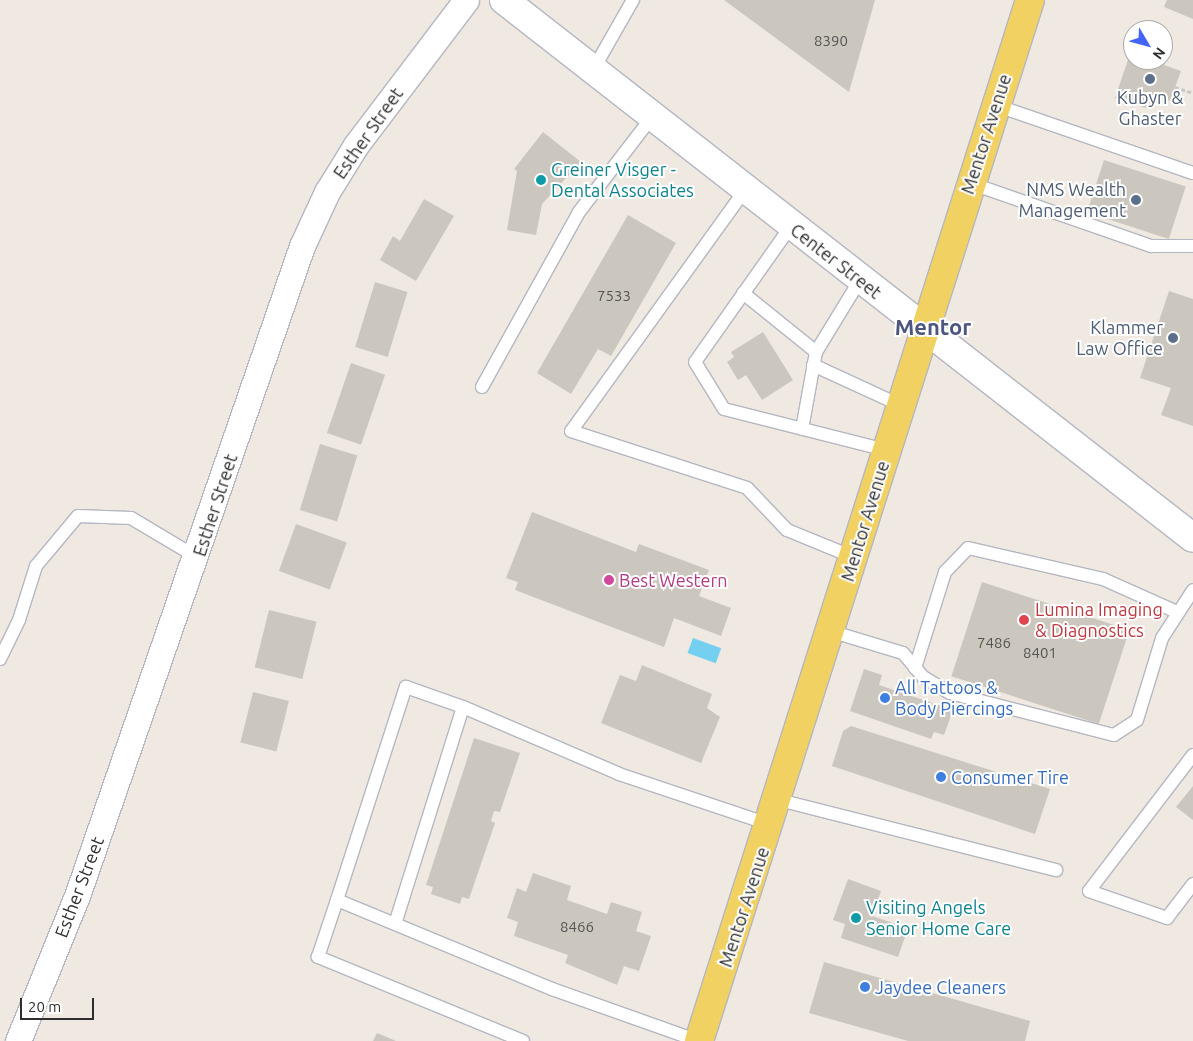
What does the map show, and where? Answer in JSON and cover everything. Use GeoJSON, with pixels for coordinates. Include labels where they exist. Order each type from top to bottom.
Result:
{"type":"FeatureCollection","features":[{"type":"Feature","properties":{"kind":"main road","name":"Center Street"},"geometry":{"type":"LineString","coordinates":[[504,0],[860,280],[1193,538]]}},
{"type":"Feature","properties":{"kind":"main road","name":"Mentor Avenue"},"geometry":{"type":"LineString","coordinates":[[699,1041],[775,812],[924,328],[1030,0]]}},
{"type":"Feature","properties":{"kind":"street","name":"Esther Street"},"geometry":{"type":"LineString","coordinates":[[18,1041],[77,896],[198,558],[278,311],[327,192],[356,145],[466,0]]}},
{"type":"Feature","properties":{"kind":"lane"},"geometry":{"type":"LineString","coordinates":[[592,70],[633,0]]}},
{"type":"Feature","properties":{"kind":"lane"},"geometry":{"type":"LineString","coordinates":[[995,105],[1193,174]]}},
{"type":"Feature","properties":{"kind":"lane"},"geometry":{"type":"LineString","coordinates":[[482,387],[579,212],[652,117]]}},
{"type":"Feature","properties":{"kind":"lane"},"geometry":{"type":"LineString","coordinates":[[970,183],[1151,246],[1193,246]]}},
{"type":"Feature","properties":{"kind":"lane"},"geometry":{"type":"LineString","coordinates":[[745,190],[571,431],[747,488],[787,530],[853,557]]}},
{"type":"Feature","properties":{"kind":"lane"},"geometry":{"type":"LineString","coordinates":[[791,226],[694,362],[724,409],[886,450]]}},
{"type":"Feature","properties":{"kind":"lane"},"geometry":{"type":"LineString","coordinates":[[802,429],[816,352],[860,280]]}},
{"type":"Feature","properties":{"kind":"lane"},"geometry":{"type":"LineString","coordinates":[[743,293],[816,352]]}},
{"type":"Feature","properties":{"kind":"lane"},"geometry":{"type":"LineString","coordinates":[[813,366],[900,405]]}},
{"type":"Feature","properties":{"kind":"lane"},"geometry":{"type":"LineString","coordinates":[[0,659],[19,620],[36,566],[78,516],[131,518],[198,558]]}},
{"type":"Feature","properties":{"kind":"lane"},"geometry":{"type":"LineString","coordinates":[[915,668],[945,572],[968,548],[1103,578],[1177,612]]}},
{"type":"Feature","properties":{"kind":"lane"},"geometry":{"type":"LineString","coordinates":[[830,631],[903,652],[915,668],[932,684],[950,693],[1114,735],[1137,720],[1156,653],[1177,612],[1193,590]]}},
{"type":"Feature","properties":{"kind":"lane"},"geometry":{"type":"LineString","coordinates":[[523,1041],[318,957],[406,687],[463,707],[619,774],[775,812],[1056,870]]}},
{"type":"Feature","properties":{"kind":"lane"},"geometry":{"type":"LineString","coordinates":[[395,924],[463,707]]}},
{"type":"Feature","properties":{"kind":"lane"},"geometry":{"type":"LineString","coordinates":[[1193,754],[1089,891],[1167,918],[1193,884]]}},
{"type":"Feature","properties":{"kind":"lane"},"geometry":{"type":"LineString","coordinates":[[337,900],[552,989],[699,1041]]}},
{"type":"Feature","properties":{"kind":"path"},"geometry":{"type":"LineString","coordinates":[[1175,87],[1193,93]]}},
{"type":"Feature","properties":{"kind":"water"},"geometry":{"type":"Polygon","coordinates":[[[693,638],[721,648],[716,663],[688,653],[693,638]]]}},
{"type":"Feature","properties":{"kind":"building"},"geometry":{"type":"Polygon","coordinates":[[[724,0],[875,0],[849,92],[724,0]]]}},
{"type":"Feature","properties":{"kind":"building"},"geometry":{"type":"Polygon","coordinates":[[[1167,0],[1193,0],[1193,19],[1164,7],[1167,0]]]}},
{"type":"Feature","properties":{"kind":"building","name":"Kubyn & Ghaster"},"geometry":{"type":"Polygon","coordinates":[[[1173,68],[1181,71],[1170,101],[1154,95],[1149,109],[1115,98],[1125,70],[1173,70],[1173,68]]]}},
{"type":"Feature","properties":{"kind":"building","name":"Greiner Visger - Dental Associates"},"geometry":{"type":"Polygon","coordinates":[[[543,132],[581,162],[542,204],[536,235],[507,230],[517,171],[514,169],[543,132]]]}},
{"type":"Feature","properties":{"kind":"building","name":"NMS Wealth Management"},"geometry":{"type":"Polygon","coordinates":[[[1104,160],[1186,187],[1169,239],[1087,212],[1104,160]]]}},
{"type":"Feature","properties":{"kind":"building"},"geometry":{"type":"Polygon","coordinates":[[[424,199],[454,216],[416,281],[380,260],[393,236],[400,241],[424,199]]]}},
{"type":"Feature","properties":{"kind":"building"},"geometry":{"type":"Polygon","coordinates":[[[628,215],[676,243],[611,356],[598,349],[571,394],[537,373],[628,215]]]}},
{"type":"Feature","properties":{"kind":"building"},"geometry":{"type":"Polygon","coordinates":[[[375,282],[408,292],[388,357],[355,347],[375,282]]]}},
{"type":"Feature","properties":{"kind":"building","name":"Klammer Law Office"},"geometry":{"type":"Polygon","coordinates":[[[1169,291],[1193,299],[1193,426],[1161,415],[1171,388],[1140,378],[1169,291]]]}},
{"type":"Feature","properties":{"kind":"building"},"geometry":{"type":"Polygon","coordinates":[[[763,332],[793,380],[762,400],[746,375],[738,380],[727,362],[734,357],[731,352],[763,332]]]}},
{"type":"Feature","properties":{"kind":"building"},"geometry":{"type":"Polygon","coordinates":[[[351,363],[385,375],[361,445],[327,433],[351,363]]]}},
{"type":"Feature","properties":{"kind":"building"},"geometry":{"type":"Polygon","coordinates":[[[320,444],[357,455],[337,521],[300,510],[320,444]]]}},
{"type":"Feature","properties":{"kind":"building","name":"Best Western"},"geometry":{"type":"Polygon","coordinates":[[[532,512],[636,552],[639,544],[709,570],[699,596],[731,608],[721,636],[674,618],[664,647],[515,590],[518,582],[506,578],[532,512]]]}},
{"type":"Feature","properties":{"kind":"building"},"geometry":{"type":"Polygon","coordinates":[[[296,524],[347,542],[330,589],[279,571],[296,524]]]}},
{"type":"Feature","properties":{"kind":"building"},"geometry":{"type":"Polygon","coordinates":[[[982,582],[1129,630],[1099,724],[951,676],[982,582]]]}},
{"type":"Feature","properties":{"kind":"building"},"geometry":{"type":"Polygon","coordinates":[[[269,610],[317,622],[302,679],[255,667],[269,610]]]}},
{"type":"Feature","properties":{"kind":"building"},"geometry":{"type":"Polygon","coordinates":[[[642,665],[712,694],[707,708],[720,717],[701,763],[601,723],[620,675],[636,681],[642,665]]]}},
{"type":"Feature","properties":{"kind":"building","name":"All Tattoos & Body Piercings"},"geometry":{"type":"Polygon","coordinates":[[[864,669],[882,675],[879,685],[953,710],[944,735],[934,732],[931,739],[850,711],[864,669]]]}},
{"type":"Feature","properties":{"kind":"building"},"geometry":{"type":"Polygon","coordinates":[[[253,692],[289,701],[276,751],[240,742],[253,692]]]}},
{"type":"Feature","properties":{"kind":"building","name":"Consumer Tire"},"geometry":{"type":"Polygon","coordinates":[[[851,726],[1050,789],[1035,834],[832,766],[843,731],[851,726]]]}},
{"type":"Feature","properties":{"kind":"building"},"geometry":{"type":"Polygon","coordinates":[[[474,738],[520,753],[500,812],[494,811],[491,821],[495,823],[469,899],[462,897],[460,904],[431,894],[433,887],[426,885],[474,738]]]}},
{"type":"Feature","properties":{"kind":"building"},"geometry":{"type":"Polygon","coordinates":[[[1193,786],[1193,820],[1176,807],[1193,786]]]}},
{"type":"Feature","properties":{"kind":"building"},"geometry":{"type":"Polygon","coordinates":[[[533,873],[571,886],[567,900],[607,914],[611,902],[642,912],[636,931],[651,936],[639,971],[624,966],[617,985],[565,963],[568,955],[514,936],[518,922],[507,918],[517,888],[526,892],[533,873]]]}},
{"type":"Feature","properties":{"kind":"building","name":"Visiting Angels Senior Home Care"},"geometry":{"type":"Polygon","coordinates":[[[848,879],[881,891],[872,916],[908,928],[898,957],[841,938],[845,924],[833,920],[848,879]]]}},
{"type":"Feature","properties":{"kind":"building","name":"Jaydee Cleaners"},"geometry":{"type":"Polygon","coordinates":[[[824,962],[1030,1021],[1025,1041],[908,1041],[809,1013],[824,962]]]}},
{"type":"Feature","properties":{"kind":"building"},"geometry":{"type":"Polygon","coordinates":[[[377,1033],[396,1041],[373,1041],[377,1033]]]}},
{"type":"Feature","properties":{"kind":"place","name":"Kubyn & Ghaster"},"geometry":{"type":"Point","coordinates":[1150,79]}},
{"type":"Feature","properties":{"kind":"place","name":"Greiner Visger - Dental Associates"},"geometry":{"type":"Point","coordinates":[541,180]}},
{"type":"Feature","properties":{"kind":"place","name":"NMS Wealth Management"},"geometry":{"type":"Point","coordinates":[1136,200]}},
{"type":"Feature","properties":{"kind":"place","name":"Klammer Law Office"},"geometry":{"type":"Point","coordinates":[1173,338]}},
{"type":"Feature","properties":{"kind":"place","name":"Best Western"},"geometry":{"type":"Point","coordinates":[609,580]}},
{"type":"Feature","properties":{"kind":"place","name":"Lumina Imaging & Diagnostics"},"geometry":{"type":"Point","coordinates":[1024,620]}},
{"type":"Feature","properties":{"kind":"place","name":"All Tattoos & Body Piercings"},"geometry":{"type":"Point","coordinates":[885,698]}},
{"type":"Feature","properties":{"kind":"place","name":"Consumer Tire"},"geometry":{"type":"Point","coordinates":[941,777]}},
{"type":"Feature","properties":{"kind":"place","name":"Visiting Angels Senior Home Care"},"geometry":{"type":"Point","coordinates":[856,918]}},
{"type":"Feature","properties":{"kind":"place","name":"Jaydee Cleaners"},"geometry":{"type":"Point","coordinates":[865,987]}},
{"type":"Feature","properties":{"kind":"district","name":"Mentor"},"geometry":{"type":"Point","coordinates":[933,327]}}]}
